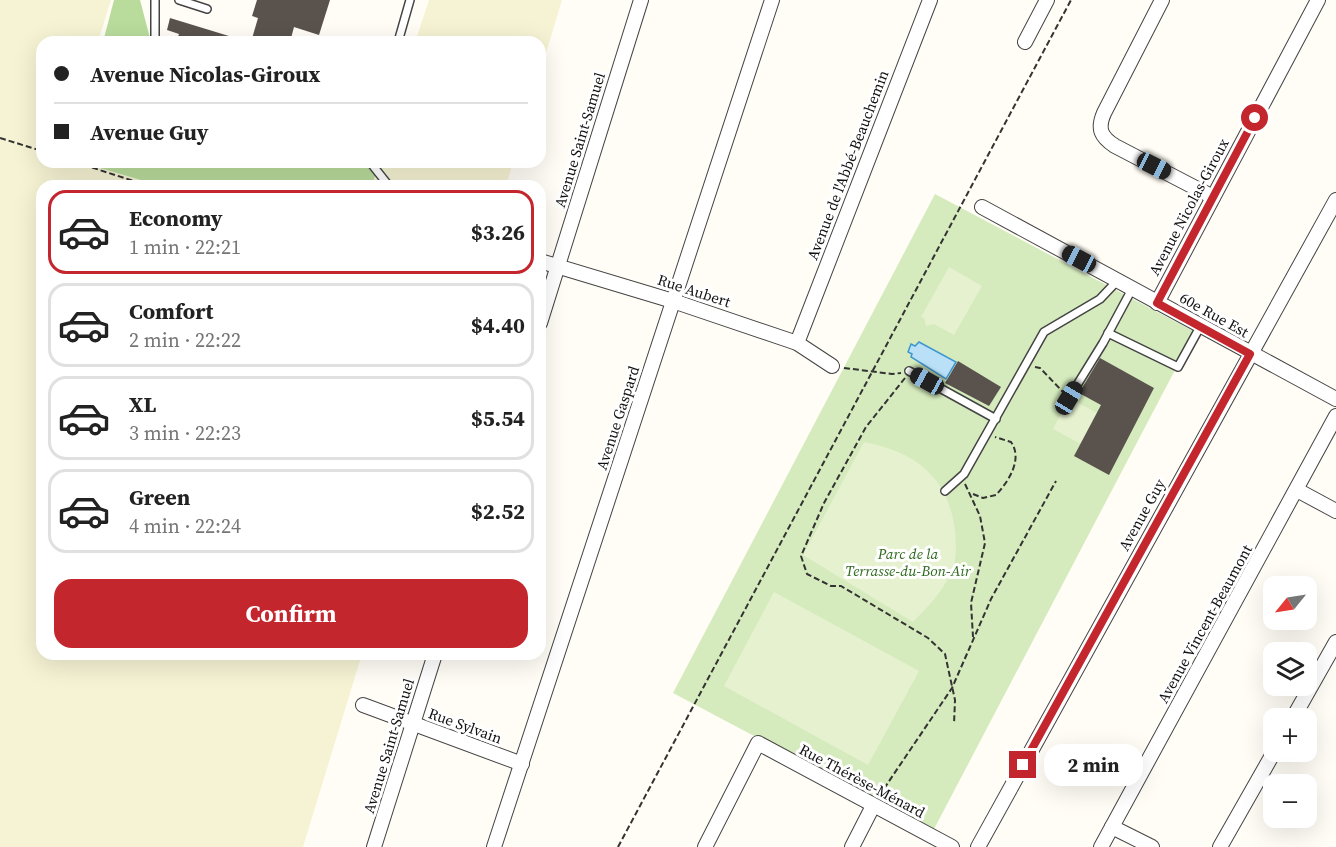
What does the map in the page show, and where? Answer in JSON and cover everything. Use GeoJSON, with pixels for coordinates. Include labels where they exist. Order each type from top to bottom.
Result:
{"type":"FeatureCollection","features":[{"type":"Feature","properties":{"kind":"street","name":"Avenue Saint-Samuel"},"geometry":{"type":"LineString","coordinates":[[546,304],[641,0]]}},
{"type":"Feature","properties":{"kind":"street","name":"Avenue Gaspard"},"geometry":{"type":"LineString","coordinates":[[494,847],[772,0]]}},
{"type":"Feature","properties":{"kind":"street","name":"Avenue de l'Abbé-Beauchemin"},"geometry":{"type":"LineString","coordinates":[[797,343],[930,0]]}},
{"type":"Feature","properties":{"kind":"street"},"geometry":{"type":"LineString","coordinates":[[1025,42],[1047,0]]}},
{"type":"Feature","properties":{"kind":"street"},"geometry":{"type":"LineString","coordinates":[[1162,0],[1104,113],[1100,122],[1100,131],[1105,139],[1115,146],[1213,197]]}},
{"type":"Feature","properties":{"kind":"street","name":"Avenue Nicolas-Giroux"},"geometry":{"type":"LineString","coordinates":[[1157,303],[1318,0]]}},
{"type":"Feature","properties":{"kind":"street","name":"Avenue Guy"},"geometry":{"type":"LineString","coordinates":[[978,847],[1336,200]]}},
{"type":"Feature","properties":{"kind":"street","name":"60e Rue Est"},"geometry":{"type":"LineString","coordinates":[[982,207],[1336,399]]}},
{"type":"Feature","properties":{"kind":"street","name":"Rue Aubert"},"geometry":{"type":"LineString","coordinates":[[546,263],[673,301],[797,343],[832,366]]}},
{"type":"Feature","properties":{"kind":"street","name":"Avenue Vincent-Beaumont"},"geometry":{"type":"LineString","coordinates":[[1101,847],[1336,416]]}},
{"type":"Feature","properties":{"kind":"street"},"geometry":{"type":"LineString","coordinates":[[1297,490],[1336,511]]}},
{"type":"Feature","properties":{"kind":"street"},"geometry":{"type":"LineString","coordinates":[[1299,708],[1336,642]]}},
{"type":"Feature","properties":{"kind":"street","name":"Avenue Saint-Samuel"},"geometry":{"type":"LineString","coordinates":[[374,847],[433,660]]}},
{"type":"Feature","properties":{"kind":"street","name":"Rue Sylvain"},"geometry":{"type":"LineString","coordinates":[[363,705],[522,764]]}},
{"type":"Feature","properties":{"kind":"street","name":"Rue Thérèse-Ménard"},"geometry":{"type":"LineString","coordinates":[[705,847],[758,743],[952,847]]}},
{"type":"Feature","properties":{"kind":"street"},"geometry":{"type":"LineString","coordinates":[[1220,847],[1268,762]]}},
{"type":"Feature","properties":{"kind":"street"},"geometry":{"type":"LineString","coordinates":[[852,847],[873,806]]}},
{"type":"Feature","properties":{"kind":"street"},"geometry":{"type":"LineString","coordinates":[[1112,827],[1152,847]]}},
{"type":"Feature","properties":{"kind":"lane"},"geometry":{"type":"LineString","coordinates":[[155,0],[155,36]]}},
{"type":"Feature","properties":{"kind":"lane"},"geometry":{"type":"LineString","coordinates":[[179,0],[207,9]]}},
{"type":"Feature","properties":{"kind":"lane"},"geometry":{"type":"LineString","coordinates":[[400,36],[410,0]]}},
{"type":"Feature","properties":{"kind":"lane"},"geometry":{"type":"LineString","coordinates":[[375,168],[384,180]]}},
{"type":"Feature","properties":{"kind":"lane"},"geometry":{"type":"LineString","coordinates":[[945,491],[960,479],[1044,332],[1100,299],[1118,280]]}},
{"type":"Feature","properties":{"kind":"lane"},"geometry":{"type":"LineString","coordinates":[[1069,398],[1132,289]]}},
{"type":"Feature","properties":{"kind":"lane"},"geometry":{"type":"LineString","coordinates":[[1108,333],[1178,367],[1200,327]]}},
{"type":"Feature","properties":{"kind":"lane"},"geometry":{"type":"LineString","coordinates":[[909,371],[996,419]]}},
{"type":"Feature","properties":{"kind":"path"},"geometry":{"type":"LineString","coordinates":[[618,847],[1071,0]]}},
{"type":"Feature","properties":{"kind":"path"},"geometry":{"type":"LineString","coordinates":[[0,138],[36,149]]}},
{"type":"Feature","properties":{"kind":"path"},"geometry":{"type":"LineString","coordinates":[[94,168],[130,180]]}},
{"type":"Feature","properties":{"kind":"path"},"geometry":{"type":"LineString","coordinates":[[1026,365],[1040,368],[1069,398]]}},
{"type":"Feature","properties":{"kind":"path"},"geometry":{"type":"LineString","coordinates":[[832,366],[871,373],[892,374],[909,371]]}},
{"type":"Feature","properties":{"kind":"path"},"geometry":{"type":"LineString","coordinates":[[909,371],[895,394],[866,427],[824,503],[801,556],[807,574],[831,586],[841,586],[928,638],[945,654],[955,700],[954,724]]}},
{"type":"Feature","properties":{"kind":"path"},"geometry":{"type":"LineString","coordinates":[[973,640],[971,603],[985,543],[980,516],[970,493],[983,498],[996,495],[1017,461],[1017,454],[1011,442],[1005,438],[994,437],[982,443]]}},
{"type":"Feature","properties":{"kind":"path"},"geometry":{"type":"LineString","coordinates":[[873,806],[882,789],[952,688],[991,599],[1056,482]]}},
{"type":"Feature","properties":{"kind":"shaded area"},"geometry":{"type":"Polygon","coordinates":[[[0,0],[111,0],[100,36],[36,36],[36,168],[148,168],[188,180],[36,180],[36,660],[360,660],[303,847],[0,847],[0,0]]]}},
{"type":"Feature","properties":{"kind":"shaded area"},"geometry":{"type":"Polygon","coordinates":[[[429,0],[562,0],[546,53],[546,36],[417,36],[429,0]]]}},
{"type":"Feature","properties":{"kind":"shaded area"},"geometry":{"type":"Polygon","coordinates":[[[374,168],[511,168],[508,180],[370,180],[374,168]]]}},
{"type":"Feature","properties":{"kind":"green space"},"geometry":{"type":"Polygon","coordinates":[[[114,0],[140,0],[149,36],[105,36],[114,0]]]}},
{"type":"Feature","properties":{"kind":"green space"},"geometry":{"type":"Polygon","coordinates":[[[100,168],[377,168],[374,180],[141,180],[100,168]]]}},
{"type":"Feature","properties":{"kind":"green space","name":"Parc de la Terrasse-du-Bon-Air"},"geometry":{"type":"Polygon","coordinates":[[[935,194],[1195,332],[933,831],[673,693],[935,194]]]}},
{"type":"Feature","properties":{"kind":"green space"},"geometry":{"type":"Polygon","coordinates":[[[949,267],[982,286],[954,335],[934,324],[926,326],[924,318],[921,317],[949,267]]]}},
{"type":"Feature","properties":{"kind":"green space"},"geometry":{"type":"Polygon","coordinates":[[[1069,398],[1097,413],[1081,444],[1053,429],[1069,398]]]}},
{"type":"Feature","properties":{"kind":"green space"},"geometry":{"type":"Polygon","coordinates":[[[864,442],[899,452],[926,470],[937,481],[951,511],[956,546],[952,571],[940,592],[913,622],[803,555],[864,442]]]}},
{"type":"Feature","properties":{"kind":"green space"},"geometry":{"type":"Polygon","coordinates":[[[774,592],[919,671],[868,765],[724,686],[774,592]]]}},
{"type":"Feature","properties":{"kind":"water"},"geometry":{"type":"Polygon","coordinates":[[[919,342],[956,362],[946,379],[911,357],[912,354],[908,352],[911,344],[915,346],[919,342]]]}},
{"type":"Feature","properties":{"kind":"building"},"geometry":{"type":"Polygon","coordinates":[[[257,0],[330,0],[319,35],[294,27],[292,36],[253,36],[258,18],[252,16],[257,0]]]}},
{"type":"Feature","properties":{"kind":"building"},"geometry":{"type":"Polygon","coordinates":[[[170,18],[229,36],[178,36],[179,34],[167,30],[170,18]]]}},
{"type":"Feature","properties":{"kind":"building"},"geometry":{"type":"Polygon","coordinates":[[[1100,358],[1154,388],[1109,475],[1074,456],[1101,405],[1079,393],[1100,358]]]}},
{"type":"Feature","properties":{"kind":"building"},"geometry":{"type":"Polygon","coordinates":[[[958,361],[1001,387],[989,406],[945,383],[958,361]]]}},
{"type":"Feature","properties":{"kind":"route"},"geometry":{"type":"LineString","coordinates":[[1023,765],[1250,354],[1157,303],[1255,118]]}}]}
